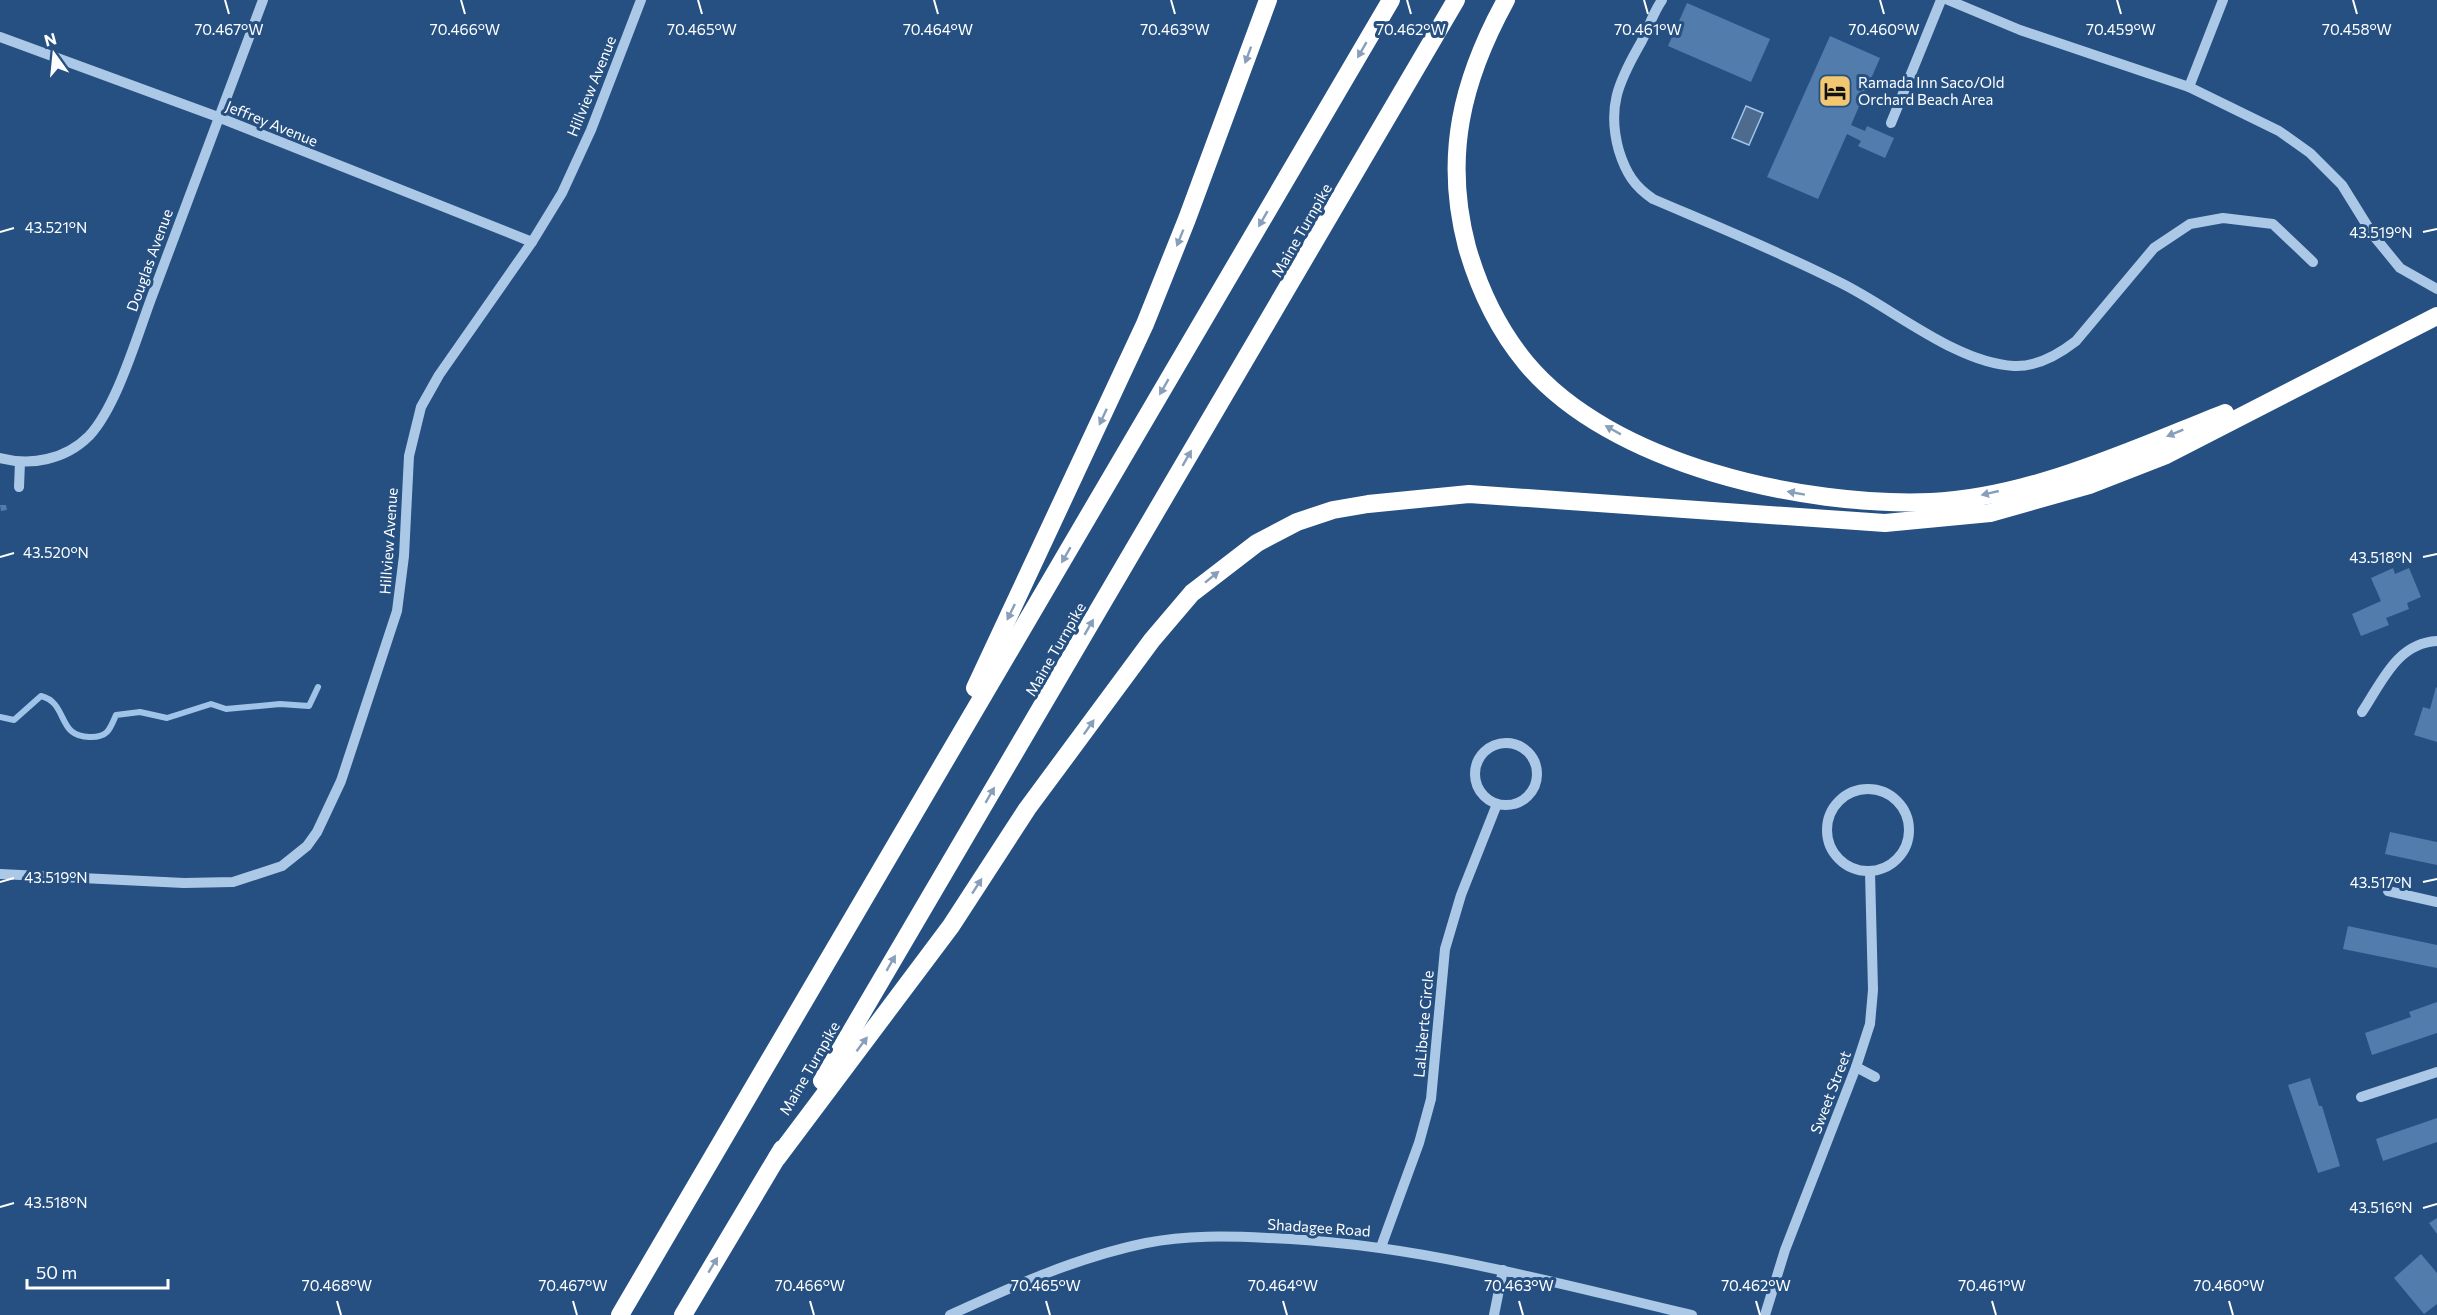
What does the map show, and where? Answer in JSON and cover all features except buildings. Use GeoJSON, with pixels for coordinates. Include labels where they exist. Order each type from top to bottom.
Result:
{"type":"FeatureCollection","features":[{"type":"Feature","properties":{"kind":"highway"},"geometry":{"type":"LineString","coordinates":[[922,800],[1067,496],[1145,324],[1187,219],[1268,0]]}},
{"type":"Feature","properties":{"kind":"highway"},"geometry":{"type":"LineString","coordinates":[[620,1315],[1391,0]]}},
{"type":"Feature","properties":{"kind":"highway","name":"Maine Turnpike"},"geometry":{"type":"LineString","coordinates":[[683,1315],[1456,0]]}},
{"type":"Feature","properties":{"kind":"highway"},"geometry":{"type":"LineString","coordinates":[[1506,0],[1471,74],[1462,106],[1458,139],[1458,199],[1462,225],[1482,292],[1499,323],[1527,364],[1569,402],[1591,418],[1642,446],[1718,474],[1763,487],[1847,500],[1933,502],[2001,491],[2100,465],[2286,389],[2437,311]]}},
{"type":"Feature","properties":{"kind":"highway"},"geometry":{"type":"LineString","coordinates":[[777,1158],[951,926],[1027,810],[1152,640],[1192,593],[1257,543],[1297,522],[1333,510],[1368,504],[1469,494],[1885,523],[1990,513],[2089,485],[2166,455],[2437,316]]}},
{"type":"Feature","properties":{"kind":"street","name":"Douglas Avenue"},"geometry":{"type":"LineString","coordinates":[[0,458],[20,462],[45,460],[65,452],[87,437],[103,417],[136,339],[263,0]]}},
{"type":"Feature","properties":{"kind":"street","name":"Hillview Avenue"},"geometry":{"type":"LineString","coordinates":[[0,874],[193,883],[233,882],[282,866],[307,846],[326,816],[341,781],[397,611],[404,556],[409,456],[421,407],[439,375],[562,194],[591,130],[641,0]]}},
{"type":"Feature","properties":{"kind":"street"},"geometry":{"type":"LineString","coordinates":[[1662,0],[1633,56],[1614,103],[1612,121],[1615,137],[1626,172],[1632,181],[1653,199],[1840,282],[1935,338],[1981,358],[2014,366],[2037,363],[2060,353],[2076,341],[2154,248],[2190,224],[2223,218],[2273,224],[2313,262]]}},
{"type":"Feature","properties":{"kind":"street"},"geometry":{"type":"LineString","coordinates":[[1891,123],[1941,0]]}},
{"type":"Feature","properties":{"kind":"street"},"geometry":{"type":"LineString","coordinates":[[1948,0],[2020,30],[2189,87],[2246,113],[2297,142],[2342,185],[2373,235],[2400,268],[2437,289]]}},
{"type":"Feature","properties":{"kind":"street"},"geometry":{"type":"LineString","coordinates":[[2189,87],[2223,0]]}},
{"type":"Feature","properties":{"kind":"street","name":"Jeffrey Avenue"},"geometry":{"type":"LineString","coordinates":[[0,37],[218,117],[531,242]]}},
{"type":"Feature","properties":{"kind":"street"},"geometry":{"type":"LineString","coordinates":[[19,488],[20,462]]}},
{"type":"Feature","properties":{"kind":"street"},"geometry":{"type":"LineString","coordinates":[[2362,712],[2405,651],[2414,645],[2437,640]]}},
{"type":"Feature","properties":{"kind":"street"},"geometry":{"type":"LineString","coordinates":[[1517,745],[1533,758],[1537,768],[1534,788],[1523,800],[1508,805],[1497,804],[1479,791],[1475,769],[1484,752],[1493,746],[1517,745]]}},
{"type":"Feature","properties":{"kind":"street"},"geometry":{"type":"LineString","coordinates":[[1861,790],[1885,793],[1896,799],[1904,809],[1909,826],[1907,844],[1902,855],[1887,867],[1870,872],[1846,865],[1830,847],[1827,835],[1828,822],[1839,801],[1861,790]]}},
{"type":"Feature","properties":{"kind":"street","name":"LaLiberte Circle"},"geometry":{"type":"LineString","coordinates":[[1381,1247],[1419,1143],[1431,1099],[1442,971],[1448,939],[1465,885],[1497,804]]}},
{"type":"Feature","properties":{"kind":"street","name":"Sweet Street"},"geometry":{"type":"LineString","coordinates":[[1765,1315],[1785,1250],[1856,1067],[1872,1008],[1870,872]]}},
{"type":"Feature","properties":{"kind":"street"},"geometry":{"type":"LineString","coordinates":[[2388,891],[2437,902]]}},
{"type":"Feature","properties":{"kind":"street"},"geometry":{"type":"LineString","coordinates":[[1856,1067],[1875,1077]]}},
{"type":"Feature","properties":{"kind":"street"},"geometry":{"type":"LineString","coordinates":[[2361,1097],[2437,1072]]}},
{"type":"Feature","properties":{"kind":"street","name":"Shadagee Road"},"geometry":{"type":"LineString","coordinates":[[950,1315],[1056,1269],[1147,1243],[1223,1236],[1316,1240],[1381,1247],[1503,1270],[1692,1315]]}},
{"type":"Feature","properties":{"kind":"street"},"geometry":{"type":"LineString","coordinates":[[1494,1315],[1503,1270]]}},
{"type":"Feature","properties":{"kind":"water"},"geometry":{"type":"Polygon","coordinates":[[[1746,106],[1763,113],[1749,145],[1732,138],[1746,106]]]}},
{"type":"Feature","properties":{"kind":"waterway"},"geometry":{"type":"LineString","coordinates":[[0,717],[14,720],[41,696],[56,706],[72,732],[80,736],[97,737],[108,731],[116,715],[140,712],[167,718],[211,704],[226,709],[280,704],[309,706],[318,687]]}},
{"type":"Feature","properties":{"kind":"place","name":"Ramada Inn Saco/Old Orchard Beach Area"},"geometry":{"type":"Point","coordinates":[1835,91]}}]}
